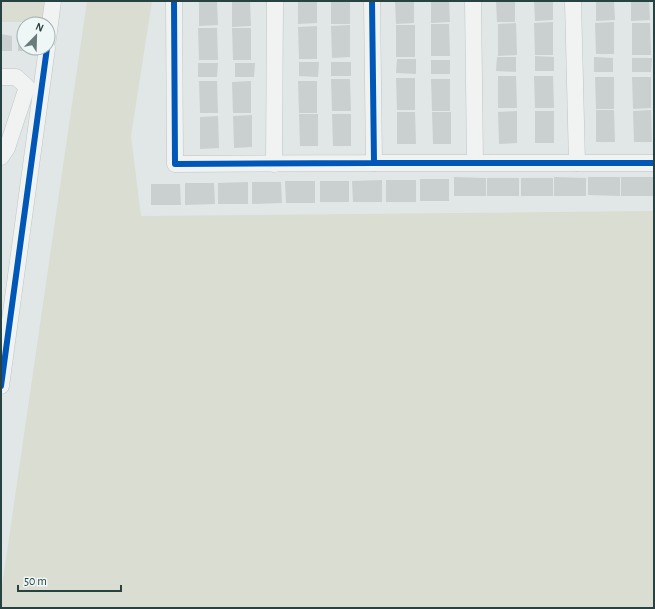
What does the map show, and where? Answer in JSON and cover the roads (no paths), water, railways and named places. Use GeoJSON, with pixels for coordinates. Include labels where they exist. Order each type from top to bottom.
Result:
{"type":"FeatureCollection","features":[{"type":"Feature","properties":{"kind":"street"},"geometry":{"type":"LineString","coordinates":[[51,16],[53,1]]}},
{"type":"Feature","properties":{"kind":"street"},"geometry":{"type":"LineString","coordinates":[[174,1],[175,164],[475,162],[654,163]]}},
{"type":"Feature","properties":{"kind":"street"},"geometry":{"type":"LineString","coordinates":[[274,1],[274,164]]}},
{"type":"Feature","properties":{"kind":"street"},"geometry":{"type":"LineString","coordinates":[[372,1],[374,163]]}},
{"type":"Feature","properties":{"kind":"street"},"geometry":{"type":"LineString","coordinates":[[473,1],[475,162]]}},
{"type":"Feature","properties":{"kind":"street"},"geometry":{"type":"LineString","coordinates":[[573,1],[576,163]]}},
{"type":"Feature","properties":{"kind":"street"},"geometry":{"type":"LineString","coordinates":[[1,386],[7,293],[46,56]]}},
{"type":"Feature","properties":{"kind":"street"},"geometry":{"type":"LineString","coordinates":[[1,77],[16,77],[27,87],[7,148],[1,157]]}}]}
